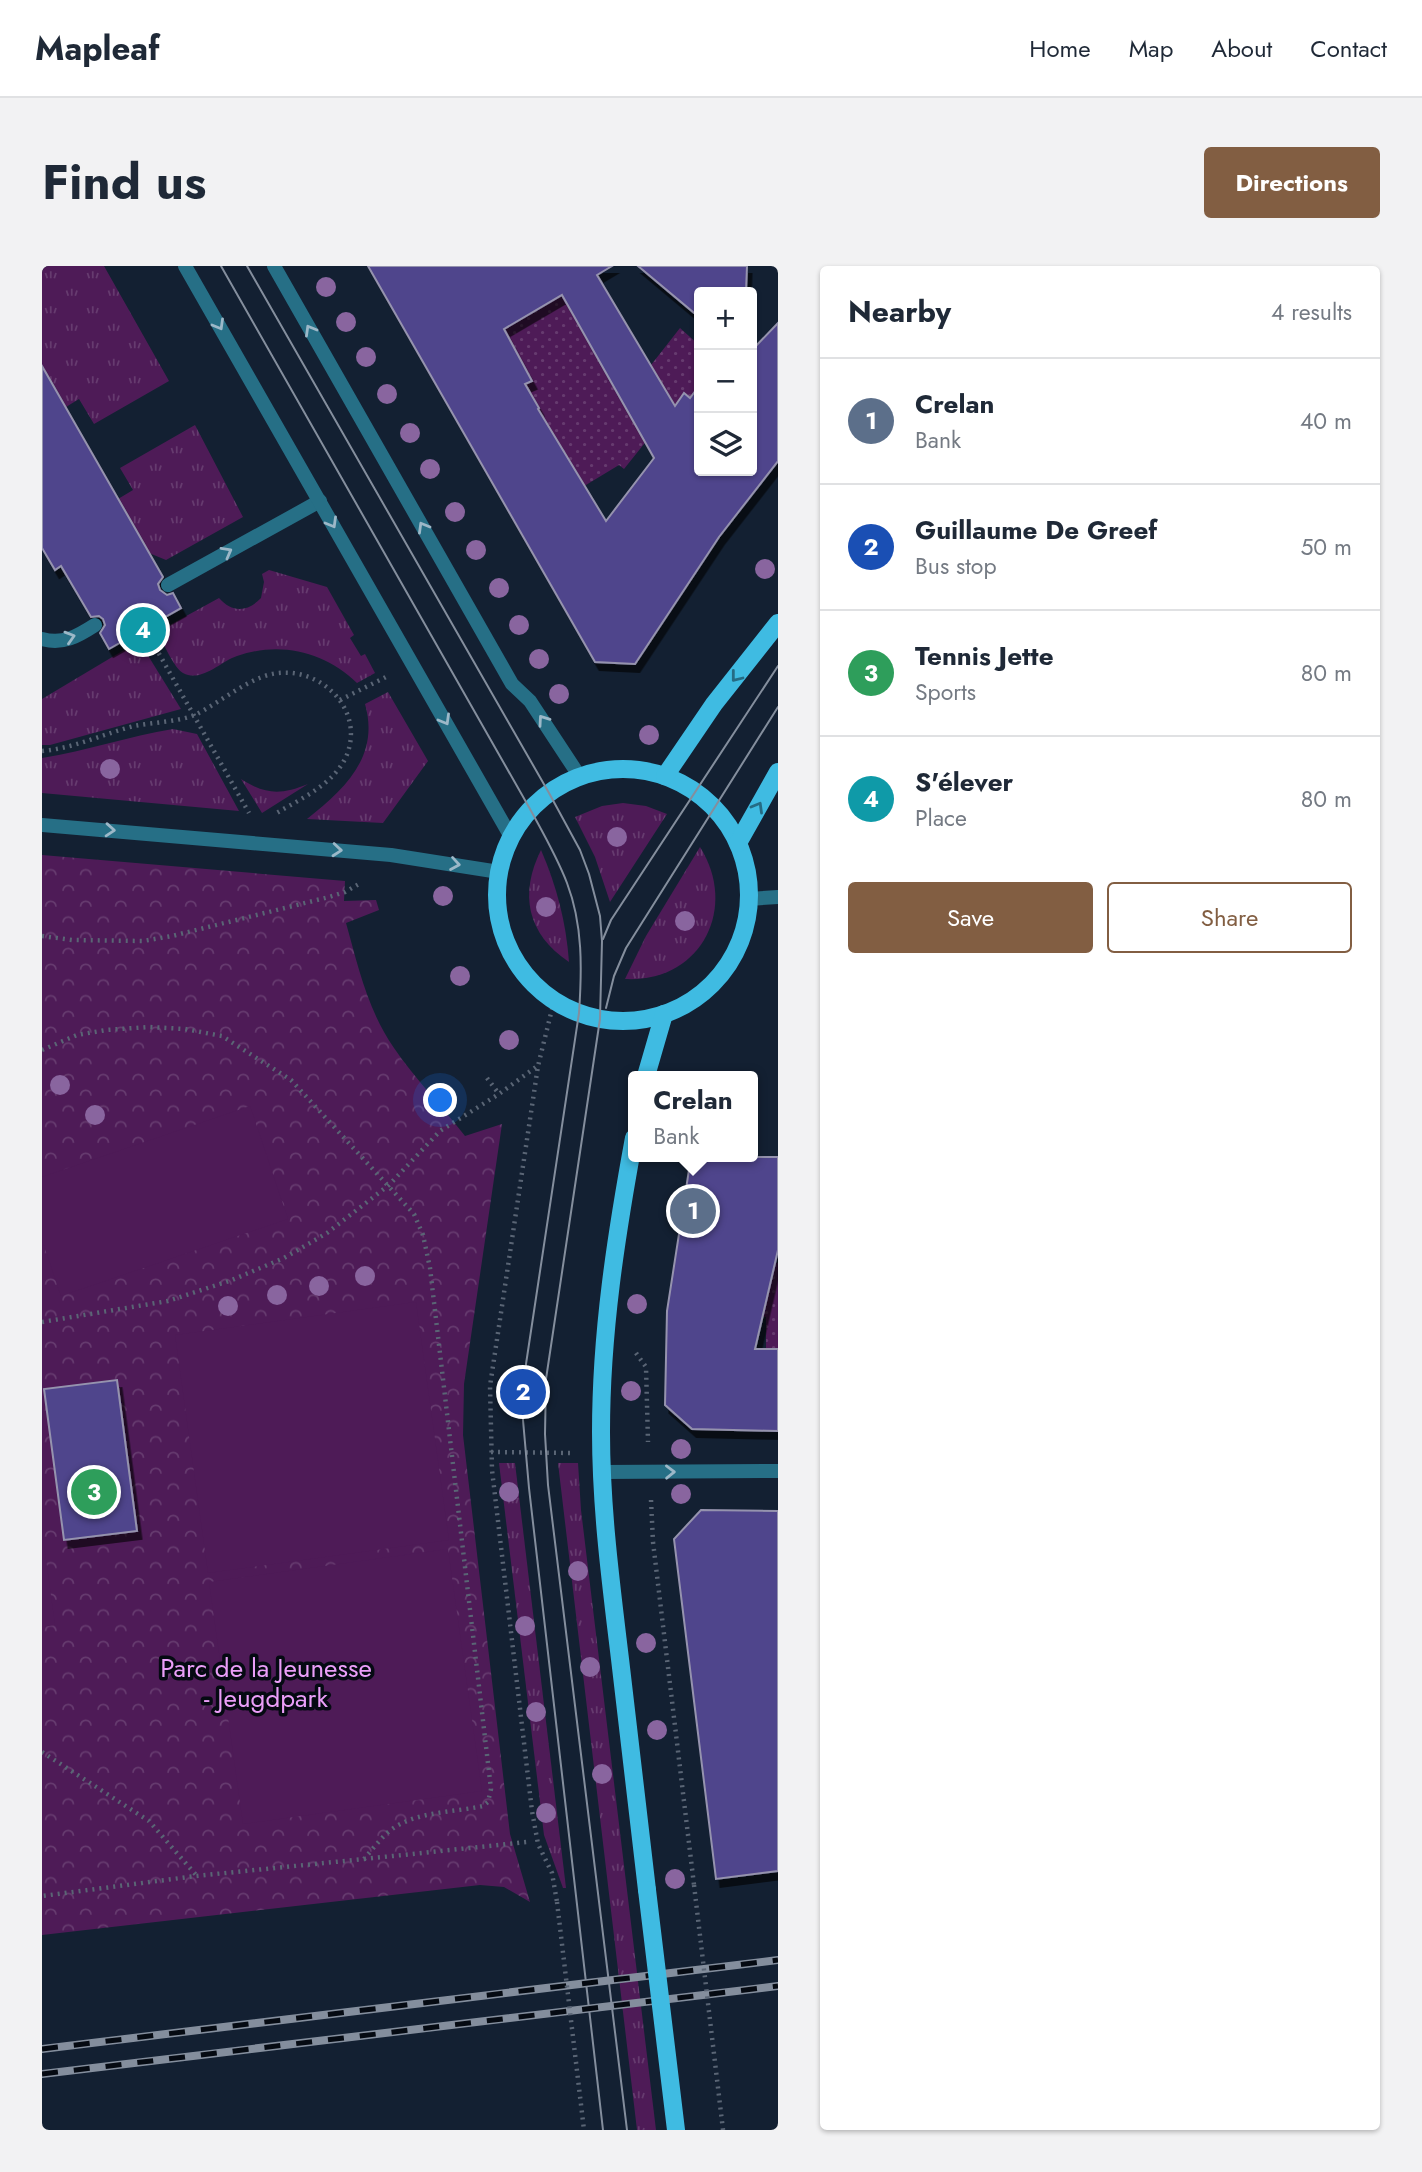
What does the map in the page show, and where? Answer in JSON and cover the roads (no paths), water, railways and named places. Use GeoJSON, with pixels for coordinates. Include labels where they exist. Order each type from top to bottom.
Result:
{"type":"FeatureCollection","features":[{"type":"Feature","properties":{"kind":"main road"},"geometry":{"type":"LineString","coordinates":[[665,776],[714,704],[778,623]]}},
{"type":"Feature","properties":{"kind":"main road"},"geometry":{"type":"LineString","coordinates":[[614,769],[631,769],[665,776],[705,799],[727,824],[738,842],[745,861],[749,900],[746,925],[724,970],[707,989],[687,1004],[644,1019],[600,1019],[579,1013],[554,1001],[535,985],[519,966],[507,944],[499,921],[496,897],[499,872],[511,837],[530,809],[549,793],[580,777],[614,769]]}},
{"type":"Feature","properties":{"kind":"main road"},"geometry":{"type":"LineString","coordinates":[[738,842],[778,772]]}},
{"type":"Feature","properties":{"kind":"main road"},"geometry":{"type":"LineString","coordinates":[[647,1071],[664,1014]]}},
{"type":"Feature","properties":{"kind":"main road"},"geometry":{"type":"LineString","coordinates":[[630,1162],[607,1314],[602,1375],[601,1472],[608,1562],[676,2130]]}},
{"type":"Feature","properties":{"kind":"street"},"geometry":{"type":"LineString","coordinates":[[186,266],[511,837]]}},
{"type":"Feature","properties":{"kind":"street"},"geometry":{"type":"LineString","coordinates":[[274,266],[512,684],[530,701],[580,777]]}},
{"type":"Feature","properties":{"kind":"street"},"geometry":{"type":"LineString","coordinates":[[168,585],[320,501]]}},
{"type":"Feature","properties":{"kind":"street"},"geometry":{"type":"LineString","coordinates":[[42,639],[62,641],[76,637],[95,625]]}},
{"type":"Feature","properties":{"kind":"street"},"geometry":{"type":"LineString","coordinates":[[42,825],[391,855],[499,872]]}},
{"type":"Feature","properties":{"kind":"street"},"geometry":{"type":"LineString","coordinates":[[749,900],[778,897]]}},
{"type":"Feature","properties":{"kind":"street"},"geometry":{"type":"LineString","coordinates":[[601,1472],[778,1471]]}},
{"type":"Feature","properties":{"kind":"tram line"},"geometry":{"type":"LineString","coordinates":[[221,266],[550,845],[563,873],[576,915],[581,964],[579,1013],[526,1364],[523,1420],[603,2130]]}},
{"type":"Feature","properties":{"kind":"tram line"},"geometry":{"type":"LineString","coordinates":[[247,266],[580,850],[600,916],[600,1019],[546,1379],[545,1434],[548,1485],[627,2130]]}},
{"type":"Feature","properties":{"kind":"tram line"},"geometry":{"type":"LineString","coordinates":[[603,939],[611,920],[778,666]]}},
{"type":"Feature","properties":{"kind":"tram line"},"geometry":{"type":"LineString","coordinates":[[606,1008],[614,976],[626,948],[778,707]]}},
{"type":"Feature","properties":{"kind":"railway"},"geometry":{"type":"LineString","coordinates":[[42,2049],[778,1960]]}},
{"type":"Feature","properties":{"kind":"railway"},"geometry":{"type":"LineString","coordinates":[[42,2074],[778,1986]]}},
{"type":"Feature","properties":{"kind":"place","name":"S'élever"},"geometry":{"type":"Point","coordinates":[143,630]}},
{"type":"Feature","properties":{"kind":"place","name":"Crelan"},"geometry":{"type":"Point","coordinates":[693,1211]}},
{"type":"Feature","properties":{"kind":"place","name":"Guillaume De Greef"},"geometry":{"type":"Point","coordinates":[523,1392]}},
{"type":"Feature","properties":{"kind":"place","name":"Tennis Jette"},"geometry":{"type":"Point","coordinates":[94,1492]}},
{"type":"Feature","properties":{"kind":"park label","name":"Parc de la Jeunesse - Jeugdpark"},"geometry":{"type":"Point","coordinates":[266,1683]}}]}
